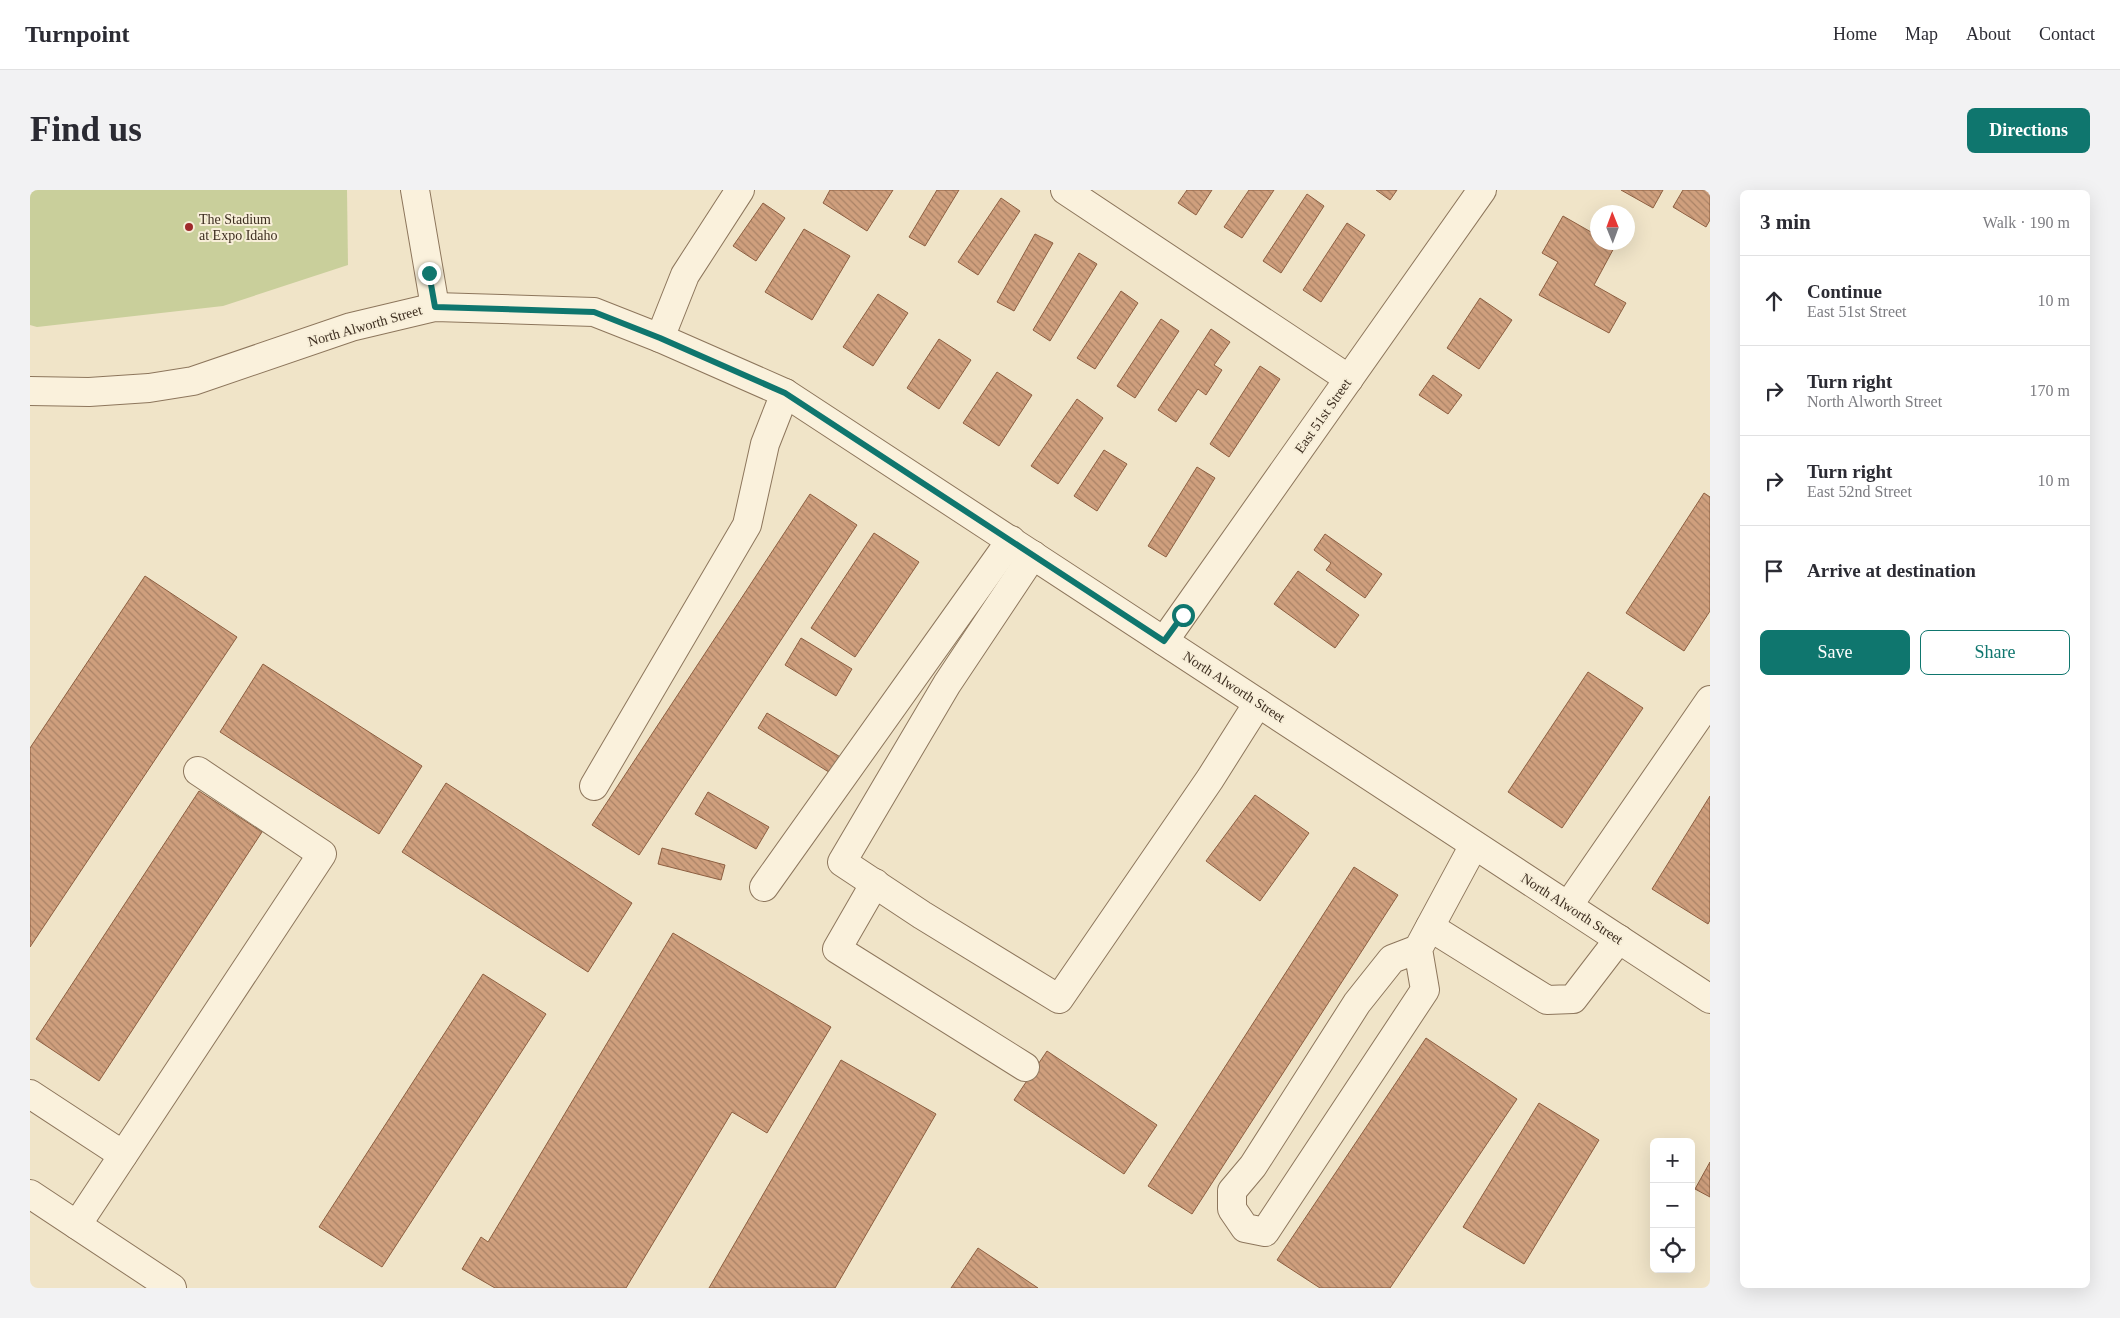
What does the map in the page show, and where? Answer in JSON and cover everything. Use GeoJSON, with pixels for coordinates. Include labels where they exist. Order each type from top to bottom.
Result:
{"type":"FeatureCollection","features":[{"type":"Feature","properties":{"kind":"street"},"geometry":{"type":"LineString","coordinates":[[415,190],[435,307]]}},
{"type":"Feature","properties":{"kind":"street"},"geometry":{"type":"LineString","coordinates":[[660,338],[685,275],[740,190]]}},
{"type":"Feature","properties":{"kind":"street"},"geometry":{"type":"LineString","coordinates":[[1065,190],[1349,379]]}},
{"type":"Feature","properties":{"kind":"street","name":"East 51st Street"},"geometry":{"type":"LineString","coordinates":[[1164,641],[1482,190]]}},
{"type":"Feature","properties":{"kind":"street","name":"North Alworth Street"},"geometry":{"type":"LineString","coordinates":[[30,391],[149,388],[193,381],[350,327],[435,307],[594,312],[660,338],[785,393],[1710,999]]}},
{"type":"Feature","properties":{"kind":"street"},"geometry":{"type":"LineString","coordinates":[[594,786],[747,525],[765,444],[785,393]]}},
{"type":"Feature","properties":{"kind":"street"},"geometry":{"type":"LineString","coordinates":[[764,887],[1011,540]]}},
{"type":"Feature","properties":{"kind":"street"},"geometry":{"type":"LineString","coordinates":[[1033,555],[946,684],[842,862],[922,915],[1059,999],[1210,779],[1258,703]]}},
{"type":"Feature","properties":{"kind":"street"},"geometry":{"type":"LineString","coordinates":[[1568,906],[1710,700]]}},
{"type":"Feature","properties":{"kind":"street"},"geometry":{"type":"LineString","coordinates":[[77,1225],[322,854],[198,770]]}},
{"type":"Feature","properties":{"kind":"street"},"geometry":{"type":"LineString","coordinates":[[1424,938],[1425,990],[1265,1232],[1245,1228],[1232,1209],[1232,1191],[1253,1166],[1357,1003],[1392,959],[1424,938],[1474,845]]}},
{"type":"Feature","properties":{"kind":"street"},"geometry":{"type":"LineString","coordinates":[[875,884],[837,949],[1025,1067]]}},
{"type":"Feature","properties":{"kind":"street"},"geometry":{"type":"LineString","coordinates":[[1424,938],[1547,1000],[1573,999],[1619,940]]}},
{"type":"Feature","properties":{"kind":"street"},"geometry":{"type":"LineString","coordinates":[[30,1094],[123,1155]]}},
{"type":"Feature","properties":{"kind":"street"},"geometry":{"type":"LineString","coordinates":[[30,1194],[172,1288]]}},
{"type":"Feature","properties":{"kind":"green space","name":"The Stadium at Expo Idaho"},"geometry":{"type":"Polygon","coordinates":[[[30,190],[347,190],[348,265],[223,306],[37,327],[30,325],[30,190]]]}},
{"type":"Feature","properties":{"kind":"building"},"geometry":{"type":"Polygon","coordinates":[[[830,190],[893,190],[867,231],[823,203],[830,190]]]}},
{"type":"Feature","properties":{"kind":"building"},"geometry":{"type":"Polygon","coordinates":[[[937,190],[959,190],[925,246],[909,237],[937,190]]]}},
{"type":"Feature","properties":{"kind":"building"},"geometry":{"type":"Polygon","coordinates":[[[1187,190],[1212,190],[1196,215],[1178,203],[1187,190]]]}},
{"type":"Feature","properties":{"kind":"building"},"geometry":{"type":"Polygon","coordinates":[[[1249,190],[1274,190],[1242,238],[1224,227],[1249,190]]]}},
{"type":"Feature","properties":{"kind":"building"},"geometry":{"type":"Polygon","coordinates":[[[1376,190],[1397,190],[1390,200],[1376,190]]]}},
{"type":"Feature","properties":{"kind":"building"},"geometry":{"type":"Polygon","coordinates":[[[1621,190],[1663,190],[1653,208],[1621,190]]]}},
{"type":"Feature","properties":{"kind":"building"},"geometry":{"type":"Polygon","coordinates":[[[1683,190],[1710,190],[1710,220],[1706,227],[1673,207],[1683,190]]]}},
{"type":"Feature","properties":{"kind":"building"},"geometry":{"type":"Polygon","coordinates":[[[1307,194],[1324,206],[1281,273],[1263,261],[1307,194]]]}},
{"type":"Feature","properties":{"kind":"building"},"geometry":{"type":"Polygon","coordinates":[[[1001,198],[1020,211],[978,275],[958,262],[1001,198]]]}},
{"type":"Feature","properties":{"kind":"building"},"geometry":{"type":"Polygon","coordinates":[[[763,203],[785,218],[756,261],[733,246],[763,203]]]}},
{"type":"Feature","properties":{"kind":"building"},"geometry":{"type":"Polygon","coordinates":[[[1563,216],[1590,231],[1590,250],[1613,250],[1594,285],[1626,303],[1609,333],[1539,295],[1558,262],[1542,253],[1563,216]]]}},
{"type":"Feature","properties":{"kind":"building"},"geometry":{"type":"Polygon","coordinates":[[[1347,223],[1365,235],[1321,302],[1303,290],[1347,223]]]}},
{"type":"Feature","properties":{"kind":"building"},"geometry":{"type":"Polygon","coordinates":[[[804,229],[850,256],[812,320],[765,292],[804,229]]]}},
{"type":"Feature","properties":{"kind":"building"},"geometry":{"type":"Polygon","coordinates":[[[1035,234],[1053,243],[1014,311],[997,302],[1035,234]]]}},
{"type":"Feature","properties":{"kind":"building"},"geometry":{"type":"Polygon","coordinates":[[[1079,253],[1097,264],[1050,341],[1033,330],[1079,253]]]}},
{"type":"Feature","properties":{"kind":"building"},"geometry":{"type":"Polygon","coordinates":[[[1121,291],[1138,303],[1095,369],[1077,358],[1121,291]]]}},
{"type":"Feature","properties":{"kind":"building"},"geometry":{"type":"Polygon","coordinates":[[[878,294],[908,313],[873,366],[843,347],[878,294]]]}},
{"type":"Feature","properties":{"kind":"building"},"geometry":{"type":"Polygon","coordinates":[[[1480,298],[1512,320],[1479,369],[1447,348],[1480,298]]]}},
{"type":"Feature","properties":{"kind":"building"},"geometry":{"type":"Polygon","coordinates":[[[1161,319],[1179,331],[1135,398],[1117,386],[1161,319]]]}},
{"type":"Feature","properties":{"kind":"building"},"geometry":{"type":"Polygon","coordinates":[[[1211,329],[1230,342],[1214,365],[1222,370],[1206,395],[1198,389],[1176,422],[1158,410],[1211,329]]]}},
{"type":"Feature","properties":{"kind":"building"},"geometry":{"type":"Polygon","coordinates":[[[939,339],[971,360],[939,409],[907,388],[939,339]]]}},
{"type":"Feature","properties":{"kind":"building"},"geometry":{"type":"Polygon","coordinates":[[[1260,366],[1280,379],[1229,457],[1210,444],[1260,366]]]}},
{"type":"Feature","properties":{"kind":"building"},"geometry":{"type":"Polygon","coordinates":[[[997,372],[1032,395],[999,446],[963,423],[997,372]]]}},
{"type":"Feature","properties":{"kind":"building"},"geometry":{"type":"Polygon","coordinates":[[[1433,375],[1462,395],[1448,414],[1419,395],[1433,375]]]}},
{"type":"Feature","properties":{"kind":"building"},"geometry":{"type":"Polygon","coordinates":[[[1077,399],[1103,418],[1058,484],[1031,466],[1077,399]]]}},
{"type":"Feature","properties":{"kind":"building"},"geometry":{"type":"Polygon","coordinates":[[[1104,450],[1127,464],[1097,511],[1074,496],[1104,450]]]}},
{"type":"Feature","properties":{"kind":"building"},"geometry":{"type":"Polygon","coordinates":[[[1197,467],[1215,478],[1166,557],[1148,546],[1197,467]]]}},
{"type":"Feature","properties":{"kind":"building"},"geometry":{"type":"Polygon","coordinates":[[[1704,493],[1710,497],[1710,611],[1684,651],[1626,613],[1704,493]]]}},
{"type":"Feature","properties":{"kind":"building"},"geometry":{"type":"Polygon","coordinates":[[[810,494],[857,525],[639,855],[592,825],[810,494]]]}},
{"type":"Feature","properties":{"kind":"building"},"geometry":{"type":"Polygon","coordinates":[[[874,533],[919,562],[855,657],[811,628],[874,533]]]}},
{"type":"Feature","properties":{"kind":"building"},"geometry":{"type":"Polygon","coordinates":[[[1325,534],[1382,574],[1365,598],[1326,570],[1331,563],[1314,550],[1325,534]]]}},
{"type":"Feature","properties":{"kind":"building"},"geometry":{"type":"Polygon","coordinates":[[[1298,571],[1359,615],[1335,648],[1274,604],[1298,571]]]}},
{"type":"Feature","properties":{"kind":"building"},"geometry":{"type":"Polygon","coordinates":[[[145,576],[237,637],[30,947],[30,748],[145,576]]]}},
{"type":"Feature","properties":{"kind":"building"},"geometry":{"type":"Polygon","coordinates":[[[801,638],[852,669],[836,696],[785,665],[801,638]]]}},
{"type":"Feature","properties":{"kind":"building"},"geometry":{"type":"Polygon","coordinates":[[[263,664],[422,766],[379,834],[220,732],[263,664]]]}},
{"type":"Feature","properties":{"kind":"building"},"geometry":{"type":"Polygon","coordinates":[[[1588,672],[1643,708],[1562,828],[1508,792],[1588,672]]]}},
{"type":"Feature","properties":{"kind":"building"},"geometry":{"type":"Polygon","coordinates":[[[767,713],[842,758],[832,774],[758,728],[767,713]]]}},
{"type":"Feature","properties":{"kind":"building"},"geometry":{"type":"Polygon","coordinates":[[[446,783],[632,903],[588,972],[402,852],[446,783]]]}},
{"type":"Feature","properties":{"kind":"building"},"geometry":{"type":"Polygon","coordinates":[[[199,791],[262,832],[99,1081],[36,1039],[199,791]]]}},
{"type":"Feature","properties":{"kind":"building"},"geometry":{"type":"Polygon","coordinates":[[[708,792],[769,827],[756,849],[695,814],[708,792]]]}},
{"type":"Feature","properties":{"kind":"building"},"geometry":{"type":"Polygon","coordinates":[[[1255,795],[1309,833],[1260,901],[1206,861],[1255,795]]]}},
{"type":"Feature","properties":{"kind":"building"},"geometry":{"type":"Polygon","coordinates":[[[1710,796],[1710,920],[1708,924],[1652,889],[1710,796]]]}},
{"type":"Feature","properties":{"kind":"building"},"geometry":{"type":"Polygon","coordinates":[[[662,848],[725,865],[721,880],[658,864],[662,848]]]}},
{"type":"Feature","properties":{"kind":"building"},"geometry":{"type":"Polygon","coordinates":[[[1354,867],[1398,895],[1192,1214],[1148,1186],[1354,867]]]}},
{"type":"Feature","properties":{"kind":"building"},"geometry":{"type":"Polygon","coordinates":[[[673,933],[831,1027],[767,1133],[732,1112],[626,1288],[495,1288],[462,1269],[481,1237],[488,1242],[673,933]]]}},
{"type":"Feature","properties":{"kind":"building"},"geometry":{"type":"Polygon","coordinates":[[[483,974],[546,1014],[382,1267],[319,1227],[483,974]]]}},
{"type":"Feature","properties":{"kind":"building"},"geometry":{"type":"Polygon","coordinates":[[[1426,1038],[1517,1099],[1390,1288],[1320,1288],[1277,1260],[1426,1038]]]}},
{"type":"Feature","properties":{"kind":"building"},"geometry":{"type":"Polygon","coordinates":[[[1047,1051],[1157,1125],[1124,1174],[1014,1100],[1047,1051]]]}},
{"type":"Feature","properties":{"kind":"building"},"geometry":{"type":"Polygon","coordinates":[[[841,1060],[936,1114],[835,1288],[709,1288],[841,1060]]]}},
{"type":"Feature","properties":{"kind":"building"},"geometry":{"type":"Polygon","coordinates":[[[1539,1103],[1599,1140],[1524,1264],[1463,1227],[1539,1103]]]}},
{"type":"Feature","properties":{"kind":"building"},"geometry":{"type":"Polygon","coordinates":[[[1710,1162],[1710,1197],[1695,1189],[1710,1162]]]}},
{"type":"Feature","properties":{"kind":"building"},"geometry":{"type":"Polygon","coordinates":[[[978,1248],[1038,1288],[951,1288],[978,1248]]]}},
{"type":"Feature","properties":{"kind":"place","name":"The Stadium at Expo Idaho"},"geometry":{"type":"Point","coordinates":[189,227]}},
{"type":"Feature","properties":{"kind":"route"},"geometry":{"type":"LineString","coordinates":[[429,273],[435,307],[594,312],[660,338],[785,393],[1164,641],[1183,615]]}}]}
